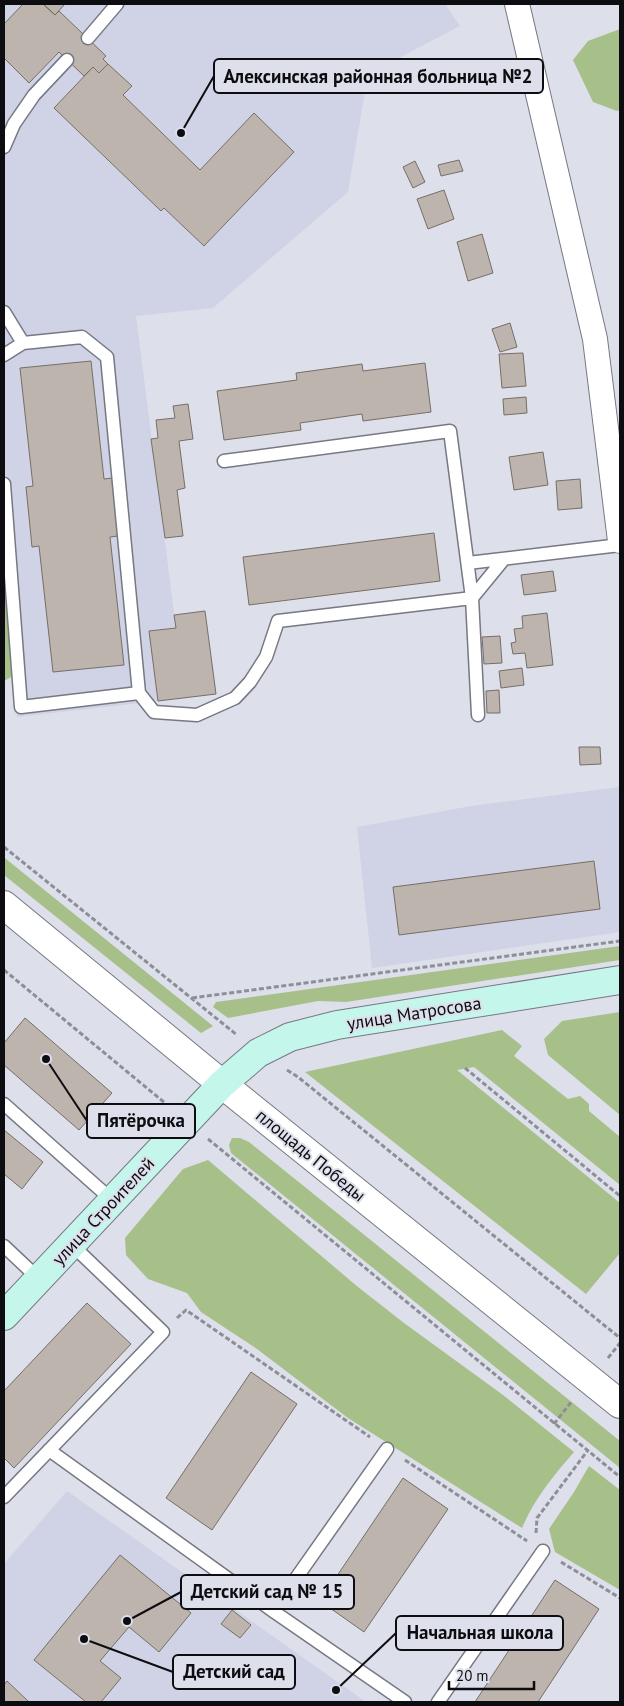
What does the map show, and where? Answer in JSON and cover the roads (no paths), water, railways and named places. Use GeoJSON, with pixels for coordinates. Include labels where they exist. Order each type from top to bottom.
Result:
{"type":"FeatureCollection","features":[{"type":"Feature","properties":{"kind":"main road","name":"улица Матросова"},"geometry":{"type":"LineString","coordinates":[[222,1084],[258,1053],[290,1037],[337,1025],[620,980]]}},
{"type":"Feature","properties":{"kind":"main road","name":"улица Строителей"},"geometry":{"type":"LineString","coordinates":[[4,1316],[222,1084]]}},
{"type":"Feature","properties":{"kind":"street"},"geometry":{"type":"LineString","coordinates":[[517,4],[595,339],[614,432],[620,541]]}},
{"type":"Feature","properties":{"kind":"street","name":"площадь Победы"},"geometry":{"type":"LineString","coordinates":[[4,905],[222,1084],[620,1404]]}},
{"type":"Feature","properties":{"kind":"lane"},"geometry":{"type":"LineString","coordinates":[[88,38],[116,4]]}},
{"type":"Feature","properties":{"kind":"lane"},"geometry":{"type":"LineString","coordinates":[[4,147],[14,124],[34,95],[67,60]]}},
{"type":"Feature","properties":{"kind":"lane"},"geometry":{"type":"LineString","coordinates":[[4,312],[23,343]]}},
{"type":"Feature","properties":{"kind":"lane"},"geometry":{"type":"LineString","coordinates":[[4,355],[23,343],[82,337],[107,357],[139,693],[154,712],[197,715],[235,698],[250,682],[266,657],[278,622],[472,598],[504,559]]}},
{"type":"Feature","properties":{"kind":"lane"},"geometry":{"type":"LineString","coordinates":[[224,462],[450,431],[472,598],[478,715]]}},
{"type":"Feature","properties":{"kind":"lane"},"geometry":{"type":"LineString","coordinates":[[4,484],[6,540],[21,708],[139,693]]}},
{"type":"Feature","properties":{"kind":"lane"},"geometry":{"type":"LineString","coordinates":[[468,564],[620,545]]}},
{"type":"Feature","properties":{"kind":"lane"},"geometry":{"type":"LineString","coordinates":[[4,1104],[112,1200]]}},
{"type":"Feature","properties":{"kind":"lane"},"geometry":{"type":"LineString","coordinates":[[4,1497],[163,1332],[71,1244]]}},
{"type":"Feature","properties":{"kind":"lane"},"geometry":{"type":"LineString","coordinates":[[4,1246],[39,1279]]}},
{"type":"Feature","properties":{"kind":"lane"},"geometry":{"type":"LineString","coordinates":[[274,1611],[387,1449]]}},
{"type":"Feature","properties":{"kind":"lane"},"geometry":{"type":"LineString","coordinates":[[49,1450],[405,1702]]}},
{"type":"Feature","properties":{"kind":"lane"},"geometry":{"type":"LineString","coordinates":[[438,1702],[543,1551]]}},
{"type":"Feature","properties":{"kind":"place","name":"Алексинская районная больница №2"},"geometry":{"type":"Point","coordinates":[181,133]}},
{"type":"Feature","properties":{"kind":"place","name":"Пятёрочка"},"geometry":{"type":"Point","coordinates":[46,1059]}},
{"type":"Feature","properties":{"kind":"place","name":"Детский сад № 15"},"geometry":{"type":"Point","coordinates":[127,1621]}},
{"type":"Feature","properties":{"kind":"place","name":"Детский сад"},"geometry":{"type":"Point","coordinates":[84,1639]}},
{"type":"Feature","properties":{"kind":"place","name":"Начальная школа"},"geometry":{"type":"Point","coordinates":[336,1690]}}]}
